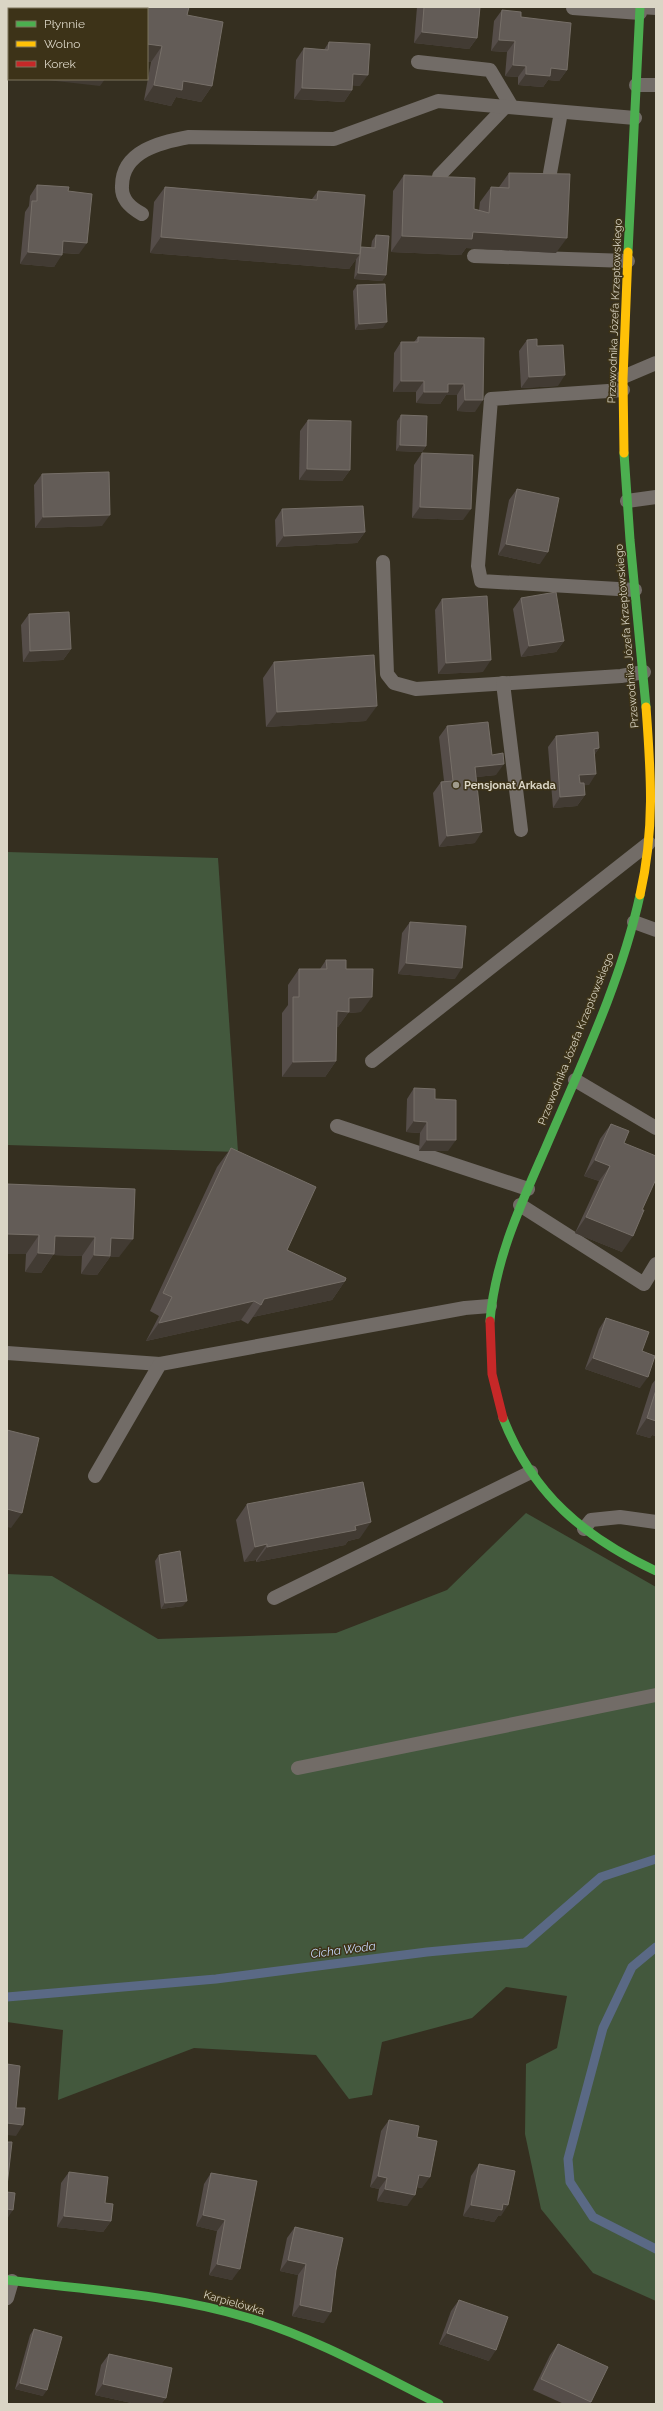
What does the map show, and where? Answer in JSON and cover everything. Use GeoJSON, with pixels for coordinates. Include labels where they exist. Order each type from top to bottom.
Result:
{"type":"FeatureCollection","features":[{"type":"Feature","properties":{"kind":"street","name":"Przewodnika Józefa Krzeptowskiego"},"geometry":{"type":"LineString","coordinates":[[640,10],[623,383],[627,501],[652,748],[651,852],[634,922],[607,1001],[503,1248],[490,1306],[490,1349],[494,1383],[508,1428],[531,1472],[566,1514],[584,1529],[626,1557],[656,1571]]}},
{"type":"Feature","properties":{"kind":"street","name":"Karpielówka"},"geometry":{"type":"LineString","coordinates":[[9,2280],[188,2303],[249,2318],[318,2344],[439,2404]]}},
{"type":"Feature","properties":{"kind":"lane"},"geometry":{"type":"LineString","coordinates":[[573,8],[640,10],[656,8]]}},
{"type":"Feature","properties":{"kind":"lane"},"geometry":{"type":"LineString","coordinates":[[418,62],[490,70],[508,107]]}},
{"type":"Feature","properties":{"kind":"lane"},"geometry":{"type":"LineString","coordinates":[[636,85],[656,85]]}},
{"type":"Feature","properties":{"kind":"lane"},"geometry":{"type":"LineString","coordinates":[[142,214],[126,203],[121,190],[124,170],[140,153],[162,143],[189,138],[334,139],[438,101],[635,118]]}},
{"type":"Feature","properties":{"kind":"lane"},"geometry":{"type":"LineString","coordinates":[[438,176],[508,107]]}},
{"type":"Feature","properties":{"kind":"lane"},"geometry":{"type":"LineString","coordinates":[[550,172],[561,112]]}},
{"type":"Feature","properties":{"kind":"lane"},"geometry":{"type":"LineString","coordinates":[[474,256],[628,261]]}},
{"type":"Feature","properties":{"kind":"lane"},"geometry":{"type":"LineString","coordinates":[[635,590],[481,581],[478,566],[491,399],[623,383],[656,363]]}},
{"type":"Feature","properties":{"kind":"lane"},"geometry":{"type":"LineString","coordinates":[[627,501],[656,498]]}},
{"type":"Feature","properties":{"kind":"lane"},"geometry":{"type":"LineString","coordinates":[[383,562],[387,674],[394,683],[416,689],[621,676],[644,672]]}},
{"type":"Feature","properties":{"kind":"lane"},"geometry":{"type":"LineString","coordinates":[[503,683],[521,830]]}},
{"type":"Feature","properties":{"kind":"lane"},"geometry":{"type":"LineString","coordinates":[[372,1061],[651,852]]}},
{"type":"Feature","properties":{"kind":"lane"},"geometry":{"type":"LineString","coordinates":[[634,922],[656,930]]}},
{"type":"Feature","properties":{"kind":"lane"},"geometry":{"type":"LineString","coordinates":[[575,1080],[656,1128]]}},
{"type":"Feature","properties":{"kind":"lane"},"geometry":{"type":"LineString","coordinates":[[336,1126],[528,1189]]}},
{"type":"Feature","properties":{"kind":"lane"},"geometry":{"type":"LineString","coordinates":[[520,1205],[644,1284],[656,1264]]}},
{"type":"Feature","properties":{"kind":"lane"},"geometry":{"type":"LineString","coordinates":[[7,1352],[160,1364],[465,1308],[490,1306]]}},
{"type":"Feature","properties":{"kind":"lane"},"geometry":{"type":"LineString","coordinates":[[95,1476],[160,1364]]}},
{"type":"Feature","properties":{"kind":"lane"},"geometry":{"type":"LineString","coordinates":[[274,1598],[531,1472]]}},
{"type":"Feature","properties":{"kind":"lane"},"geometry":{"type":"LineString","coordinates":[[584,1529],[591,1520],[620,1517],[656,1522]]}},
{"type":"Feature","properties":{"kind":"lane"},"geometry":{"type":"LineString","coordinates":[[298,1768],[656,1695]]}},
{"type":"Feature","properties":{"kind":"lane"},"geometry":{"type":"LineString","coordinates":[[7,2298],[9,2280]]}},
{"type":"Feature","properties":{"kind":"green space"},"geometry":{"type":"Polygon","coordinates":[[[7,852],[218,858],[238,1152],[7,1145],[7,852]]]}},
{"type":"Feature","properties":{"kind":"green space"},"geometry":{"type":"Polygon","coordinates":[[[526,1513],[656,1587],[656,2301],[593,2273],[541,2209],[525,2134],[526,2064],[557,2048],[567,1996],[506,1987],[472,2018],[382,2042],[372,2095],[349,2099],[316,2055],[194,2048],[58,2100],[63,2030],[7,2022],[7,1574],[52,1576],[158,1639],[336,1633],[447,1590],[526,1513]]]}},
{"type":"Feature","properties":{"kind":"building"},"geometry":{"type":"Polygon","coordinates":[[[38,7],[106,7],[106,8],[38,7]]]}},
{"type":"Feature","properties":{"kind":"building"},"geometry":{"type":"Polygon","coordinates":[[[189,7],[187,15],[223,22],[212,86],[183,81],[182,90],[154,85],[162,46],[148,44],[148,8],[146,8],[189,7]]]}},
{"type":"Feature","properties":{"kind":"building"},"geometry":{"type":"Polygon","coordinates":[[[424,7],[480,7],[477,38],[422,32],[424,7]]]}},
{"type":"Feature","properties":{"kind":"building"},"geometry":{"type":"Polygon","coordinates":[[[502,10],[521,12],[521,17],[571,23],[567,70],[551,68],[550,76],[526,74],[526,66],[513,65],[515,41],[499,40],[502,10]]]}},
{"type":"Feature","properties":{"kind":"building"},"geometry":{"type":"Polygon","coordinates":[[[329,42],[370,44],[368,75],[353,74],[352,90],[302,88],[304,48],[328,50],[329,42]]]}},
{"type":"Feature","properties":{"kind":"building"},"geometry":{"type":"Polygon","coordinates":[[[509,173],[570,174],[567,238],[473,232],[472,239],[402,236],[404,175],[475,178],[474,209],[489,213],[491,187],[509,188],[509,173]]]}},
{"type":"Feature","properties":{"kind":"building"},"geometry":{"type":"Polygon","coordinates":[[[37,185],[69,187],[68,191],[92,194],[87,243],[63,241],[62,255],[28,252],[32,201],[37,201],[37,185]]]}},
{"type":"Feature","properties":{"kind":"building"},"geometry":{"type":"Polygon","coordinates":[[[165,187],[317,200],[318,191],[365,195],[360,254],[161,237],[165,187]]]}},
{"type":"Feature","properties":{"kind":"building"},"geometry":{"type":"Polygon","coordinates":[[[376,235],[389,236],[386,275],[358,273],[361,247],[375,248],[376,235]]]}},
{"type":"Feature","properties":{"kind":"building"},"geometry":{"type":"Polygon","coordinates":[[[385,284],[387,322],[359,324],[357,285],[385,284]]]}},
{"type":"Feature","properties":{"kind":"building"},"geometry":{"type":"Polygon","coordinates":[[[418,337],[484,338],[483,400],[465,400],[464,384],[448,384],[448,392],[424,392],[424,381],[401,381],[401,342],[418,342],[418,337]]]}},
{"type":"Feature","properties":{"kind":"building"},"geometry":{"type":"Polygon","coordinates":[[[537,339],[537,346],[563,345],[565,375],[529,377],[527,340],[537,339]]]}},
{"type":"Feature","properties":{"kind":"building"},"geometry":{"type":"Polygon","coordinates":[[[401,415],[427,416],[426,446],[400,445],[401,415]]]}},
{"type":"Feature","properties":{"kind":"building"},"geometry":{"type":"Polygon","coordinates":[[[308,420],[351,421],[350,470],[307,469],[308,420]]]}},
{"type":"Feature","properties":{"kind":"building"},"geometry":{"type":"Polygon","coordinates":[[[422,453],[473,455],[471,509],[420,507],[422,453]]]}},
{"type":"Feature","properties":{"kind":"building"},"geometry":{"type":"Polygon","coordinates":[[[109,472],[110,515],[43,517],[42,474],[109,472]]]}},
{"type":"Feature","properties":{"kind":"building"},"geometry":{"type":"Polygon","coordinates":[[[517,489],[559,498],[548,552],[506,544],[517,489]]]}},
{"type":"Feature","properties":{"kind":"building"},"geometry":{"type":"Polygon","coordinates":[[[363,506],[365,532],[284,536],[282,509],[363,506]]]}},
{"type":"Feature","properties":{"kind":"building"},"geometry":{"type":"Polygon","coordinates":[[[556,592],[564,641],[529,646],[521,598],[556,592]]]}},
{"type":"Feature","properties":{"kind":"building"},"geometry":{"type":"Polygon","coordinates":[[[487,596],[491,660],[446,663],[442,599],[487,596]]]}},
{"type":"Feature","properties":{"kind":"building"},"geometry":{"type":"Polygon","coordinates":[[[69,612],[71,649],[30,651],[29,614],[69,612]]]}},
{"type":"Feature","properties":{"kind":"building"},"geometry":{"type":"Polygon","coordinates":[[[374,655],[377,706],[277,712],[274,662],[374,655]]]}},
{"type":"Feature","properties":{"kind":"building","name":"Pensjonat Arkada"},"geometry":{"type":"Polygon","coordinates":[[[488,722],[492,755],[503,753],[504,764],[475,767],[482,832],[447,836],[441,782],[453,781],[447,726],[488,722]]]}},
{"type":"Feature","properties":{"kind":"building"},"geometry":{"type":"Polygon","coordinates":[[[598,732],[599,748],[594,749],[596,774],[579,775],[580,783],[584,783],[585,795],[560,797],[556,736],[598,732]]]}},
{"type":"Feature","properties":{"kind":"building"},"geometry":{"type":"Polygon","coordinates":[[[410,922],[466,926],[462,968],[406,963],[410,922]]]}},
{"type":"Feature","properties":{"kind":"building"},"geometry":{"type":"Polygon","coordinates":[[[326,960],[346,960],[346,969],[373,969],[372,997],[349,998],[349,1012],[337,1011],[336,1061],[293,1062],[293,997],[299,997],[299,969],[327,969],[326,960]]]}},
{"type":"Feature","properties":{"kind":"building"},"geometry":{"type":"Polygon","coordinates":[[[414,1088],[435,1089],[435,1099],[456,1100],[456,1140],[427,1140],[427,1122],[414,1121],[414,1088]]]}},
{"type":"Feature","properties":{"kind":"building"},"geometry":{"type":"Polygon","coordinates":[[[611,1124],[629,1131],[624,1143],[656,1156],[656,1179],[642,1210],[644,1210],[633,1236],[586,1217],[610,1166],[595,1160],[611,1124]]]}},
{"type":"Feature","properties":{"kind":"building"},"geometry":{"type":"Polygon","coordinates":[[[231,1148],[316,1187],[287,1250],[346,1278],[345,1281],[264,1299],[261,1305],[254,1301],[159,1323],[172,1297],[163,1293],[231,1148]]]}},
{"type":"Feature","properties":{"kind":"building"},"geometry":{"type":"Polygon","coordinates":[[[7,1184],[135,1189],[133,1239],[111,1238],[110,1256],[94,1255],[95,1237],[55,1236],[54,1254],[38,1253],[39,1235],[7,1234],[7,1184]]]}},
{"type":"Feature","properties":{"kind":"building"},"geometry":{"type":"Polygon","coordinates":[[[606,1318],[649,1332],[642,1351],[655,1356],[648,1377],[593,1358],[606,1318]]]}},
{"type":"Feature","properties":{"kind":"building"},"geometry":{"type":"Polygon","coordinates":[[[656,1390],[656,1421],[647,1418],[656,1390]]]}},
{"type":"Feature","properties":{"kind":"building"},"geometry":{"type":"Polygon","coordinates":[[[7,1430],[39,1438],[22,1513],[7,1509],[7,1430]]]}},
{"type":"Feature","properties":{"kind":"building"},"geometry":{"type":"Polygon","coordinates":[[[363,1482],[371,1522],[355,1526],[356,1530],[267,1547],[267,1544],[255,1547],[247,1504],[363,1482]]]}},
{"type":"Feature","properties":{"kind":"building"},"geometry":{"type":"Polygon","coordinates":[[[180,1551],[187,1601],[165,1603],[159,1555],[180,1551]]]}},
{"type":"Feature","properties":{"kind":"building"},"geometry":{"type":"Polygon","coordinates":[[[7,2064],[20,2066],[16,2108],[25,2108],[23,2125],[7,2123],[7,2064]]]}},
{"type":"Feature","properties":{"kind":"building"},"geometry":{"type":"Polygon","coordinates":[[[389,2120],[419,2126],[417,2137],[437,2141],[430,2177],[419,2175],[415,2195],[385,2189],[387,2178],[378,2176],[389,2120]]]}},
{"type":"Feature","properties":{"kind":"building"},"geometry":{"type":"Polygon","coordinates":[[[7,2142],[12,2142],[7,2186],[7,2142]]]}},
{"type":"Feature","properties":{"kind":"building"},"geometry":{"type":"Polygon","coordinates":[[[479,2164],[515,2171],[508,2205],[503,2204],[502,2210],[471,2205],[479,2164]]]}},
{"type":"Feature","properties":{"kind":"building"},"geometry":{"type":"Polygon","coordinates":[[[69,2172],[108,2177],[105,2203],[113,2204],[111,2221],[64,2216],[69,2172]]]}},
{"type":"Feature","properties":{"kind":"building"},"geometry":{"type":"Polygon","coordinates":[[[211,2173],[257,2181],[240,2269],[217,2264],[225,2220],[203,2215],[211,2173]]]}},
{"type":"Feature","properties":{"kind":"building"},"geometry":{"type":"Polygon","coordinates":[[[7,2192],[15,2193],[13,2210],[7,2209],[7,2192]]]}},
{"type":"Feature","properties":{"kind":"building"},"geometry":{"type":"Polygon","coordinates":[[[295,2227],[343,2238],[336,2270],[331,2312],[300,2305],[306,2264],[288,2260],[295,2227]]]}},
{"type":"Feature","properties":{"kind":"building"},"geometry":{"type":"Polygon","coordinates":[[[459,2300],[508,2317],[496,2350],[447,2333],[459,2300]]]}},
{"type":"Feature","properties":{"kind":"building"},"geometry":{"type":"Polygon","coordinates":[[[34,2329],[62,2337],[47,2390],[20,2383],[34,2329]]]}},
{"type":"Feature","properties":{"kind":"building"},"geometry":{"type":"Polygon","coordinates":[[[558,2344],[608,2367],[591,2402],[541,2379],[558,2344]]]}},
{"type":"Feature","properties":{"kind":"building"},"geometry":{"type":"Polygon","coordinates":[[[109,2354],[172,2368],[166,2398],[103,2384],[109,2354]]]}},
{"type":"Feature","properties":{"kind":"waterway","name":"Cicha Woda"},"geometry":{"type":"LineString","coordinates":[[7,1997],[216,1979],[427,1952],[525,1943],[601,1877],[656,1859]]}},
{"type":"Feature","properties":{"kind":"waterway","name":"Cicha Woda"},"geometry":{"type":"LineString","coordinates":[[656,1947],[632,1967],[603,2028],[568,2159],[570,2182],[593,2217],[656,2249]]}},
{"type":"Feature","properties":{"kind":"traffic: fast"},"geometry":{"type":"LineString","coordinates":[[628,252],[640,7]]}},
{"type":"Feature","properties":{"kind":"traffic: fast"},"geometry":{"type":"LineString","coordinates":[[624,453],[630,540],[646,707]]}},
{"type":"Feature","properties":{"kind":"traffic: fast"},"geometry":{"type":"LineString","coordinates":[[490,1321],[497,1276],[510,1232],[599,1023],[622,960],[640,895]]}},
{"type":"Feature","properties":{"kind":"traffic: fast"},"geometry":{"type":"LineString","coordinates":[[503,1418],[515,1445],[529,1470],[564,1511],[606,1544],[656,1571]]}},
{"type":"Feature","properties":{"kind":"traffic: fast"},"geometry":{"type":"LineString","coordinates":[[7,2280],[159,2298],[190,2303],[249,2318],[274,2326],[322,2346],[439,2404]]}},
{"type":"Feature","properties":{"kind":"traffic: slow"},"geometry":{"type":"LineString","coordinates":[[624,453],[623,379],[628,252]]}},
{"type":"Feature","properties":{"kind":"traffic: slow"},"geometry":{"type":"LineString","coordinates":[[640,895],[645,871],[650,824],[650,779],[646,707]]}},
{"type":"Feature","properties":{"kind":"traffic: jam"},"geometry":{"type":"LineString","coordinates":[[490,1321],[492,1374],[503,1418]]}},
{"type":"Feature","properties":{"kind":"place","name":"Pensjonat Arkada"},"geometry":{"type":"Point","coordinates":[456,785]}}]}
